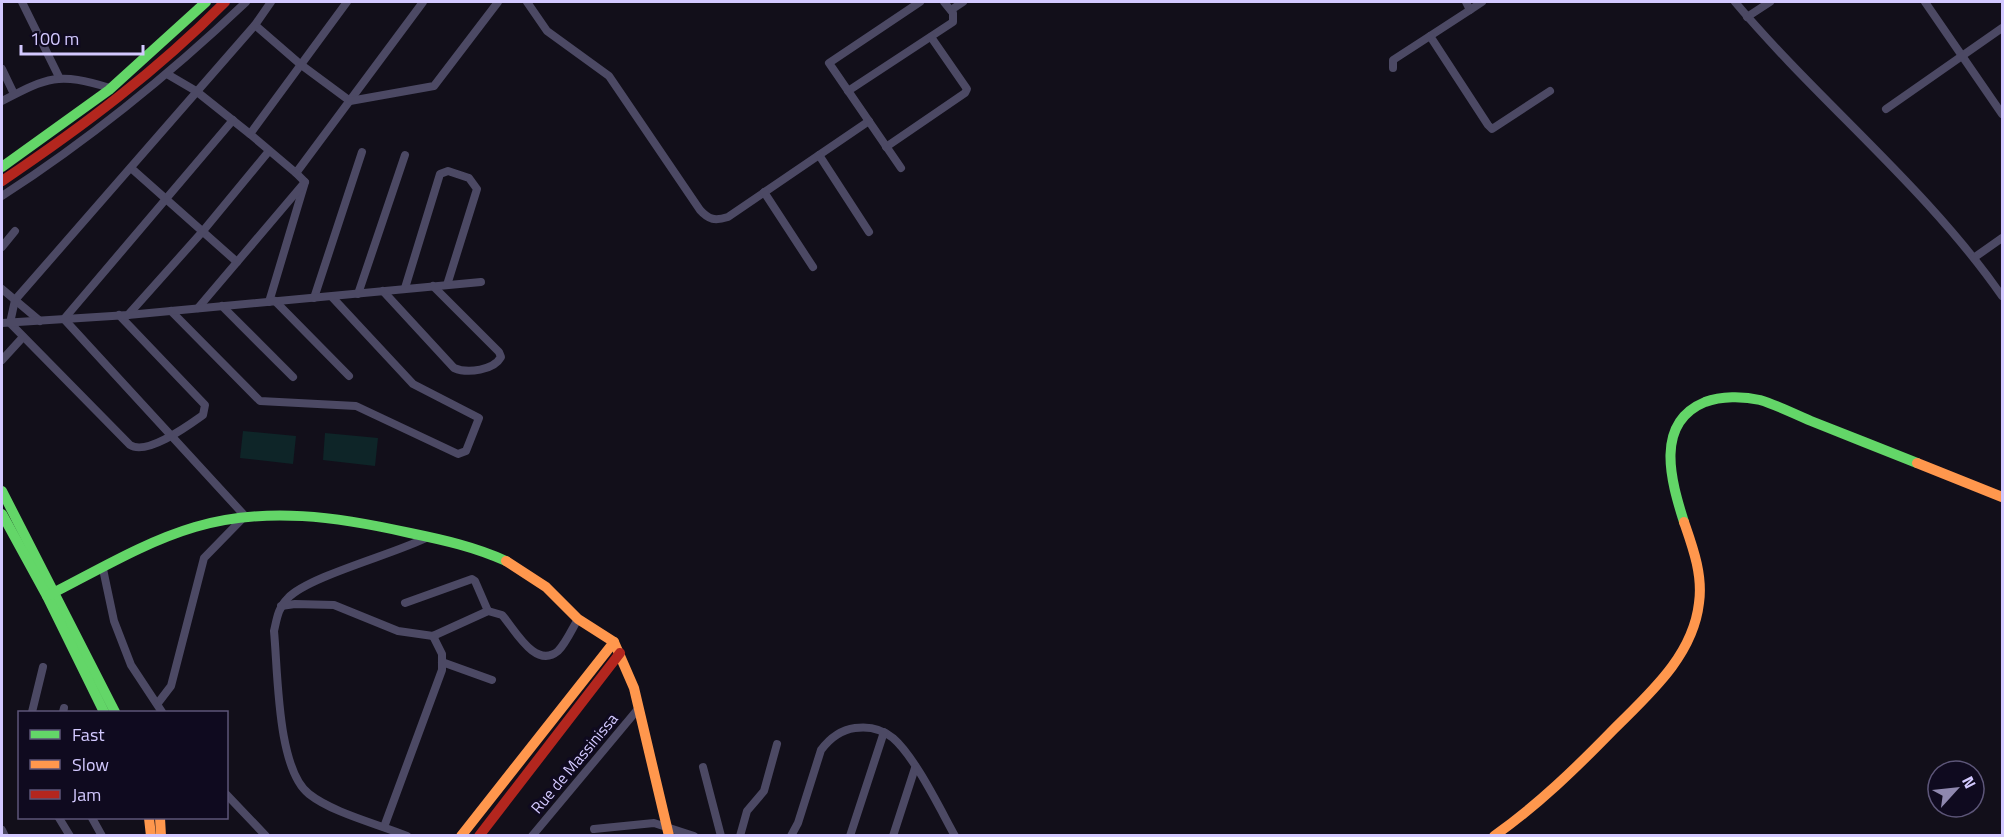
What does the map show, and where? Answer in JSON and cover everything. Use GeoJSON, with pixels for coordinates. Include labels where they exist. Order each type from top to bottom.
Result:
{"type":"FeatureCollection","features":[{"type":"Feature","properties":{"kind":"main road"},"geometry":{"type":"LineString","coordinates":[[2,167],[110,88],[144,60],[206,2]]}},
{"type":"Feature","properties":{"kind":"main road"},"geometry":{"type":"LineString","coordinates":[[2,181],[45,152],[136,82],[225,2]]}},
{"type":"Feature","properties":{"kind":"main road"},"geometry":{"type":"LineString","coordinates":[[1494,836],[1541,802],[1571,774],[1665,678],[1688,640],[1696,621],[1699,579],[1697,561],[1674,482],[1670,446],[1674,432],[1683,418],[1702,401],[1718,396],[1736,395],[1759,400],[2002,496]]}},
{"type":"Feature","properties":{"kind":"main road"},"geometry":{"type":"LineString","coordinates":[[2,491],[104,711]]}},
{"type":"Feature","properties":{"kind":"main road"},"geometry":{"type":"LineString","coordinates":[[2,514],[51,595],[114,711]]}},
{"type":"Feature","properties":{"kind":"main road"},"geometry":{"type":"LineString","coordinates":[[51,595],[194,527],[245,516],[310,515],[402,531],[475,547],[507,561],[546,587],[578,619],[614,642],[634,688],[668,831]]}},
{"type":"Feature","properties":{"kind":"main road"},"geometry":{"type":"LineString","coordinates":[[461,836],[614,642]]}},
{"type":"Feature","properties":{"kind":"main road"},"geometry":{"type":"LineString","coordinates":[[478,836],[620,653]]}},
{"type":"Feature","properties":{"kind":"main road"},"geometry":{"type":"LineString","coordinates":[[149,819],[151,836]]}},
{"type":"Feature","properties":{"kind":"main road"},"geometry":{"type":"LineString","coordinates":[[160,819],[161,836]]}},
{"type":"Feature","properties":{"kind":"street"},"geometry":{"type":"LineString","coordinates":[[22,2],[58,77]]}},
{"type":"Feature","properties":{"kind":"street"},"geometry":{"type":"LineString","coordinates":[[2,196],[104,126],[167,74],[246,2]]}},
{"type":"Feature","properties":{"kind":"street"},"geometry":{"type":"LineString","coordinates":[[6,323],[15,300],[255,25],[271,2]]}},
{"type":"Feature","properties":{"kind":"street"},"geometry":{"type":"LineString","coordinates":[[250,134],[347,2]]}},
{"type":"Feature","properties":{"kind":"street"},"geometry":{"type":"LineString","coordinates":[[296,173],[423,2]]}},
{"type":"Feature","properties":{"kind":"street"},"geometry":{"type":"LineString","coordinates":[[255,25],[300,64],[350,100],[434,86],[498,2]]}},
{"type":"Feature","properties":{"kind":"street"},"geometry":{"type":"LineString","coordinates":[[527,2],[547,31],[609,76],[707,218],[713,220],[728,217],[869,121]]}},
{"type":"Feature","properties":{"kind":"street"},"geometry":{"type":"LineString","coordinates":[[901,168],[829,63],[920,2]]}},
{"type":"Feature","properties":{"kind":"street"},"geometry":{"type":"LineString","coordinates":[[848,91],[953,22],[951,10],[944,2]]}},
{"type":"Feature","properties":{"kind":"street"},"geometry":{"type":"LineString","coordinates":[[951,10],[963,2]]}},
{"type":"Feature","properties":{"kind":"street"},"geometry":{"type":"LineString","coordinates":[[1466,2],[1470,10]]}},
{"type":"Feature","properties":{"kind":"street"},"geometry":{"type":"LineString","coordinates":[[1393,68],[1393,60],[1482,2]]}},
{"type":"Feature","properties":{"kind":"street"},"geometry":{"type":"LineString","coordinates":[[1735,2],[1871,148],[1956,233],[2002,296]]}},
{"type":"Feature","properties":{"kind":"street"},"geometry":{"type":"LineString","coordinates":[[1747,17],[1770,2]]}},
{"type":"Feature","properties":{"kind":"street"},"geometry":{"type":"LineString","coordinates":[[1925,2],[2002,114]]}},
{"type":"Feature","properties":{"kind":"street"},"geometry":{"type":"LineString","coordinates":[[1886,109],[2002,28]]}},
{"type":"Feature","properties":{"kind":"street"},"geometry":{"type":"LineString","coordinates":[[1430,36],[1492,129],[1551,91]]}},
{"type":"Feature","properties":{"kind":"street"},"geometry":{"type":"LineString","coordinates":[[886,147],[965,93],[967,89],[932,37]]}},
{"type":"Feature","properties":{"kind":"street"},"geometry":{"type":"LineString","coordinates":[[2,69],[14,94]]}},
{"type":"Feature","properties":{"kind":"street"},"geometry":{"type":"LineString","coordinates":[[167,74],[196,91],[305,182]]}},
{"type":"Feature","properties":{"kind":"street"},"geometry":{"type":"LineString","coordinates":[[2,101],[42,80],[58,77],[85,80],[110,88]]}},
{"type":"Feature","properties":{"kind":"street"},"geometry":{"type":"LineString","coordinates":[[64,319],[233,120]]}},
{"type":"Feature","properties":{"kind":"street"},"geometry":{"type":"LineString","coordinates":[[123,315],[203,231],[269,151]]}},
{"type":"Feature","properties":{"kind":"street"},"geometry":{"type":"LineString","coordinates":[[314,298],[362,152]]}},
{"type":"Feature","properties":{"kind":"street"},"geometry":{"type":"LineString","coordinates":[[358,294],[405,155]]}},
{"type":"Feature","properties":{"kind":"street"},"geometry":{"type":"LineString","coordinates":[[819,155],[869,232]]}},
{"type":"Feature","properties":{"kind":"street"},"geometry":{"type":"LineString","coordinates":[[131,168],[237,262]]}},
{"type":"Feature","properties":{"kind":"street"},"geometry":{"type":"LineString","coordinates":[[405,288],[440,174],[448,171],[469,178],[477,189],[447,285]]}},
{"type":"Feature","properties":{"kind":"street"},"geometry":{"type":"LineString","coordinates":[[198,308],[305,182]]}},
{"type":"Feature","properties":{"kind":"street"},"geometry":{"type":"LineString","coordinates":[[272,301],[305,182]]}},
{"type":"Feature","properties":{"kind":"street"},"geometry":{"type":"LineString","coordinates":[[764,192],[813,267]]}},
{"type":"Feature","properties":{"kind":"street"},"geometry":{"type":"LineString","coordinates":[[2,248],[15,231]]}},
{"type":"Feature","properties":{"kind":"street"},"geometry":{"type":"LineString","coordinates":[[1975,257],[2002,238]]}},
{"type":"Feature","properties":{"kind":"street"},"geometry":{"type":"LineString","coordinates":[[6,323],[171,311],[481,282]]}},
{"type":"Feature","properties":{"kind":"street"},"geometry":{"type":"LineString","coordinates":[[383,291],[454,368],[459,370],[488,368],[498,364],[501,357],[499,352],[433,286]]}},
{"type":"Feature","properties":{"kind":"street"},"geometry":{"type":"LineString","coordinates":[[2,289],[40,321]]}},
{"type":"Feature","properties":{"kind":"street"},"geometry":{"type":"LineString","coordinates":[[171,311],[260,401],[356,406],[458,454],[466,451],[479,418],[413,384],[332,297]]}},
{"type":"Feature","properties":{"kind":"street"},"geometry":{"type":"LineString","coordinates":[[272,301],[349,376]]}},
{"type":"Feature","properties":{"kind":"street"},"geometry":{"type":"LineString","coordinates":[[222,306],[293,377]]}},
{"type":"Feature","properties":{"kind":"street"},"geometry":{"type":"LineString","coordinates":[[6,323],[135,448],[172,436],[204,415],[205,405],[123,315]]}},
{"type":"Feature","properties":{"kind":"street"},"geometry":{"type":"LineString","coordinates":[[64,319],[245,516],[204,558],[171,686],[158,704]]}},
{"type":"Feature","properties":{"kind":"street"},"geometry":{"type":"LineString","coordinates":[[2,360],[23,337]]}},
{"type":"Feature","properties":{"kind":"street"},"geometry":{"type":"LineString","coordinates":[[402,531],[408,547]]}},
{"type":"Feature","properties":{"kind":"street"},"geometry":{"type":"LineString","coordinates":[[407,836],[311,795],[298,784],[286,754],[274,631],[281,606],[290,596],[306,586],[408,547],[428,537]]}},
{"type":"Feature","properties":{"kind":"street"},"geometry":{"type":"LineString","coordinates":[[103,569],[114,621],[131,665],[162,711]]}},
{"type":"Feature","properties":{"kind":"street"},"geometry":{"type":"LineString","coordinates":[[405,603],[472,579],[475,580],[488,611]]}},
{"type":"Feature","properties":{"kind":"street"},"geometry":{"type":"LineString","coordinates":[[281,606],[334,605],[398,631],[433,636],[488,611],[502,615],[532,651],[544,655],[558,650],[578,619]]}},
{"type":"Feature","properties":{"kind":"street"},"geometry":{"type":"LineString","coordinates":[[384,827],[442,663],[442,654],[433,636]]}},
{"type":"Feature","properties":{"kind":"street"},"geometry":{"type":"LineString","coordinates":[[442,663],[492,680]]}},
{"type":"Feature","properties":{"kind":"street"},"geometry":{"type":"LineString","coordinates":[[32,711],[43,667]]}},
{"type":"Feature","properties":{"kind":"street","name":"Rue de Massinissa"},"geometry":{"type":"LineString","coordinates":[[531,836],[638,709]]}},
{"type":"Feature","properties":{"kind":"street"},"geometry":{"type":"LineString","coordinates":[[791,836],[798,823],[817,760],[828,740],[838,733],[855,728],[874,728],[884,732],[902,747],[955,836]]}},
{"type":"Feature","properties":{"kind":"street"},"geometry":{"type":"LineString","coordinates":[[850,836],[884,732]]}},
{"type":"Feature","properties":{"kind":"street"},"geometry":{"type":"LineString","coordinates":[[740,836],[747,811],[764,791],[777,744]]}},
{"type":"Feature","properties":{"kind":"street"},"geometry":{"type":"LineString","coordinates":[[704,767],[721,836]]}},
{"type":"Feature","properties":{"kind":"street"},"geometry":{"type":"LineString","coordinates":[[893,836],[915,768]]}},
{"type":"Feature","properties":{"kind":"street"},"geometry":{"type":"LineString","coordinates":[[228,796],[266,836]]}},
{"type":"Feature","properties":{"kind":"street"},"geometry":{"type":"LineString","coordinates":[[60,819],[70,836]]}},
{"type":"Feature","properties":{"kind":"street"},"geometry":{"type":"LineString","coordinates":[[93,819],[102,836]]}},
{"type":"Feature","properties":{"kind":"street"},"geometry":{"type":"LineString","coordinates":[[594,830],[642,824],[694,836]]}},
{"type":"Feature","properties":{"kind":"street"},"geometry":{"type":"LineString","coordinates":[[2,830],[5,836]]}},
{"type":"Feature","properties":{"kind":"green space"},"geometry":{"type":"Polygon","coordinates":[[[243,431],[296,436],[293,464],[240,458],[243,431]]]}},
{"type":"Feature","properties":{"kind":"green space"},"geometry":{"type":"Polygon","coordinates":[[[325,433],[378,438],[375,466],[323,460],[325,433]]]}},
{"type":"Feature","properties":{"kind":"traffic: fast"},"geometry":{"type":"LineString","coordinates":[[2,167],[109,90],[206,2]]}},
{"type":"Feature","properties":{"kind":"traffic: fast"},"geometry":{"type":"LineString","coordinates":[[1684,522],[1671,472],[1670,454],[1673,438],[1678,424],[1689,412],[1711,400],[1732,397],[1760,400],[1917,463]]}},
{"type":"Feature","properties":{"kind":"traffic: fast"},"geometry":{"type":"LineString","coordinates":[[2,491],[114,711]]}},
{"type":"Feature","properties":{"kind":"traffic: fast"},"geometry":{"type":"LineString","coordinates":[[2,514],[47,596],[104,711]]}},
{"type":"Feature","properties":{"kind":"traffic: fast"},"geometry":{"type":"LineString","coordinates":[[47,596],[138,549],[176,533],[222,521],[249,517],[302,516],[356,522],[447,541],[506,561]]}},
{"type":"Feature","properties":{"kind":"traffic: slow"},"geometry":{"type":"LineString","coordinates":[[1917,463],[2002,497]]}},
{"type":"Feature","properties":{"kind":"traffic: slow"},"geometry":{"type":"LineString","coordinates":[[1494,836],[1541,799],[1585,758],[1655,688],[1679,657],[1695,622],[1700,593],[1696,562],[1684,522]]}},
{"type":"Feature","properties":{"kind":"traffic: slow"},"geometry":{"type":"LineString","coordinates":[[506,561],[546,587],[578,619],[614,642],[634,688],[669,836]]}},
{"type":"Feature","properties":{"kind":"traffic: slow"},"geometry":{"type":"LineString","coordinates":[[461,836],[614,642]]}},
{"type":"Feature","properties":{"kind":"traffic: slow"},"geometry":{"type":"LineString","coordinates":[[149,819],[151,836]]}},
{"type":"Feature","properties":{"kind":"traffic: slow"},"geometry":{"type":"LineString","coordinates":[[160,819],[161,836]]}},
{"type":"Feature","properties":{"kind":"traffic: jam"},"geometry":{"type":"LineString","coordinates":[[2,181],[61,140],[146,75],[225,2]]}},
{"type":"Feature","properties":{"kind":"traffic: jam"},"geometry":{"type":"LineString","coordinates":[[479,836],[620,653]]}}]}
